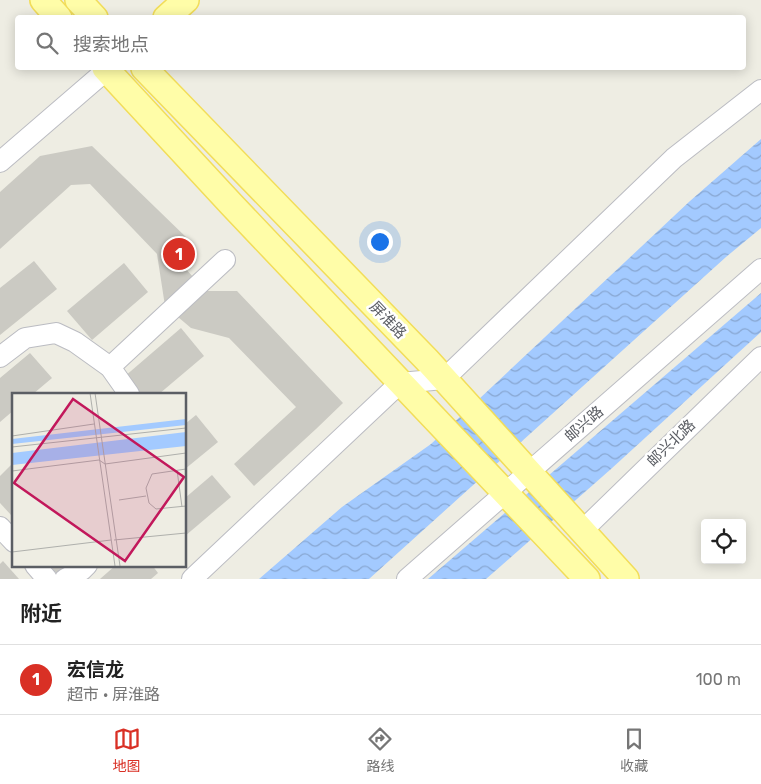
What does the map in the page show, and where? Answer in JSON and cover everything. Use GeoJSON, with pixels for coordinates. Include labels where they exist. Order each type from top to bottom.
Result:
{"type":"FeatureCollection","features":[{"type":"Feature","properties":{"kind":"main road"},"geometry":{"type":"LineString","coordinates":[[42,0],[56,15]]}},
{"type":"Feature","properties":{"kind":"main road"},"geometry":{"type":"LineString","coordinates":[[78,0],[92,15]]}},
{"type":"Feature","properties":{"kind":"main road"},"geometry":{"type":"LineString","coordinates":[[169,15],[186,0]]}},
{"type":"Feature","properties":{"kind":"main road"},"geometry":{"type":"LineString","coordinates":[[109,70],[231,204],[587,579]]}},
{"type":"Feature","properties":{"kind":"main road","name":"屏淮路"},"geometry":{"type":"LineString","coordinates":[[146,70],[427,360],[626,579]]}},
{"type":"Feature","properties":{"kind":"street"},"geometry":{"type":"LineString","coordinates":[[0,162],[105,70]]}},
{"type":"Feature","properties":{"kind":"street"},"geometry":{"type":"LineString","coordinates":[[192,579],[400,383],[447,382],[674,158],[761,90]]}},
{"type":"Feature","properties":{"kind":"street"},"geometry":{"type":"LineString","coordinates":[[110,367],[225,260]]}},
{"type":"Feature","properties":{"kind":"street","name":"邮兴路"},"geometry":{"type":"LineString","coordinates":[[407,579],[526,469],[761,269]]}},
{"type":"Feature","properties":{"kind":"street"},"geometry":{"type":"LineString","coordinates":[[0,357],[25,338],[56,333],[76,342],[110,367],[128,393]]}},
{"type":"Feature","properties":{"kind":"street","name":"邮兴北路"},"geometry":{"type":"LineString","coordinates":[[578,525],[761,357]]}},
{"type":"Feature","properties":{"kind":"street"},"geometry":{"type":"LineString","coordinates":[[0,527],[12,540]]}},
{"type":"Feature","properties":{"kind":"street"},"geometry":{"type":"LineString","coordinates":[[35,566],[47,579]]}},
{"type":"Feature","properties":{"kind":"street"},"geometry":{"type":"LineString","coordinates":[[65,579],[86,566]]}},
{"type":"Feature","properties":{"kind":"water"},"geometry":{"type":"Polygon","coordinates":[[[761,139],[761,228],[726,257],[369,579],[259,579],[342,507],[431,444],[690,201],[761,139]]]}},
{"type":"Feature","properties":{"kind":"water"},"geometry":{"type":"Polygon","coordinates":[[[761,293],[761,332],[611,469],[486,579],[428,579],[761,293]]]}},
{"type":"Feature","properties":{"kind":"building"},"geometry":{"type":"Polygon","coordinates":[[[92,146],[189,240],[184,267],[206,291],[237,291],[343,403],[254,486],[234,464],[296,407],[229,338],[191,328],[165,306],[157,254],[90,184],[71,185],[0,249],[0,192],[40,156],[92,146]]]}},
{"type":"Feature","properties":{"kind":"building"},"geometry":{"type":"Polygon","coordinates":[[[34,261],[57,289],[0,335],[0,288],[34,261]]]}},
{"type":"Feature","properties":{"kind":"building"},"geometry":{"type":"Polygon","coordinates":[[[124,263],[148,292],[92,340],[67,311],[124,263]]]}},
{"type":"Feature","properties":{"kind":"building"},"geometry":{"type":"Polygon","coordinates":[[[181,328],[204,356],[160,393],[137,393],[124,377],[181,328]]]}},
{"type":"Feature","properties":{"kind":"building"},"geometry":{"type":"Polygon","coordinates":[[[30,353],[52,378],[34,393],[12,393],[12,412],[0,422],[0,378],[30,353]]]}},
{"type":"Feature","properties":{"kind":"building"},"geometry":{"type":"Polygon","coordinates":[[[196,415],[218,442],[186,468],[186,423],[196,415]]]}},
{"type":"Feature","properties":{"kind":"building"},"geometry":{"type":"Polygon","coordinates":[[[12,464],[11,515],[0,503],[0,476],[12,464]]]}},
{"type":"Feature","properties":{"kind":"building"},"geometry":{"type":"Polygon","coordinates":[[[212,475],[231,497],[186,535],[186,497],[212,475]]]}},
{"type":"Feature","properties":{"kind":"building"},"geometry":{"type":"Polygon","coordinates":[[[3,561],[19,579],[0,579],[0,564],[3,561]]]}},
{"type":"Feature","properties":{"kind":"building"},"geometry":{"type":"Polygon","coordinates":[[[50,566],[66,566],[57,574],[50,566]]]}},
{"type":"Feature","properties":{"kind":"building"},"geometry":{"type":"Polygon","coordinates":[[[115,566],[153,566],[158,573],[151,579],[100,579],[115,566]]]}},
{"type":"Feature","properties":{"kind":"place","name":"宏信龙"},"geometry":{"type":"Point","coordinates":[179,254]}}]}
